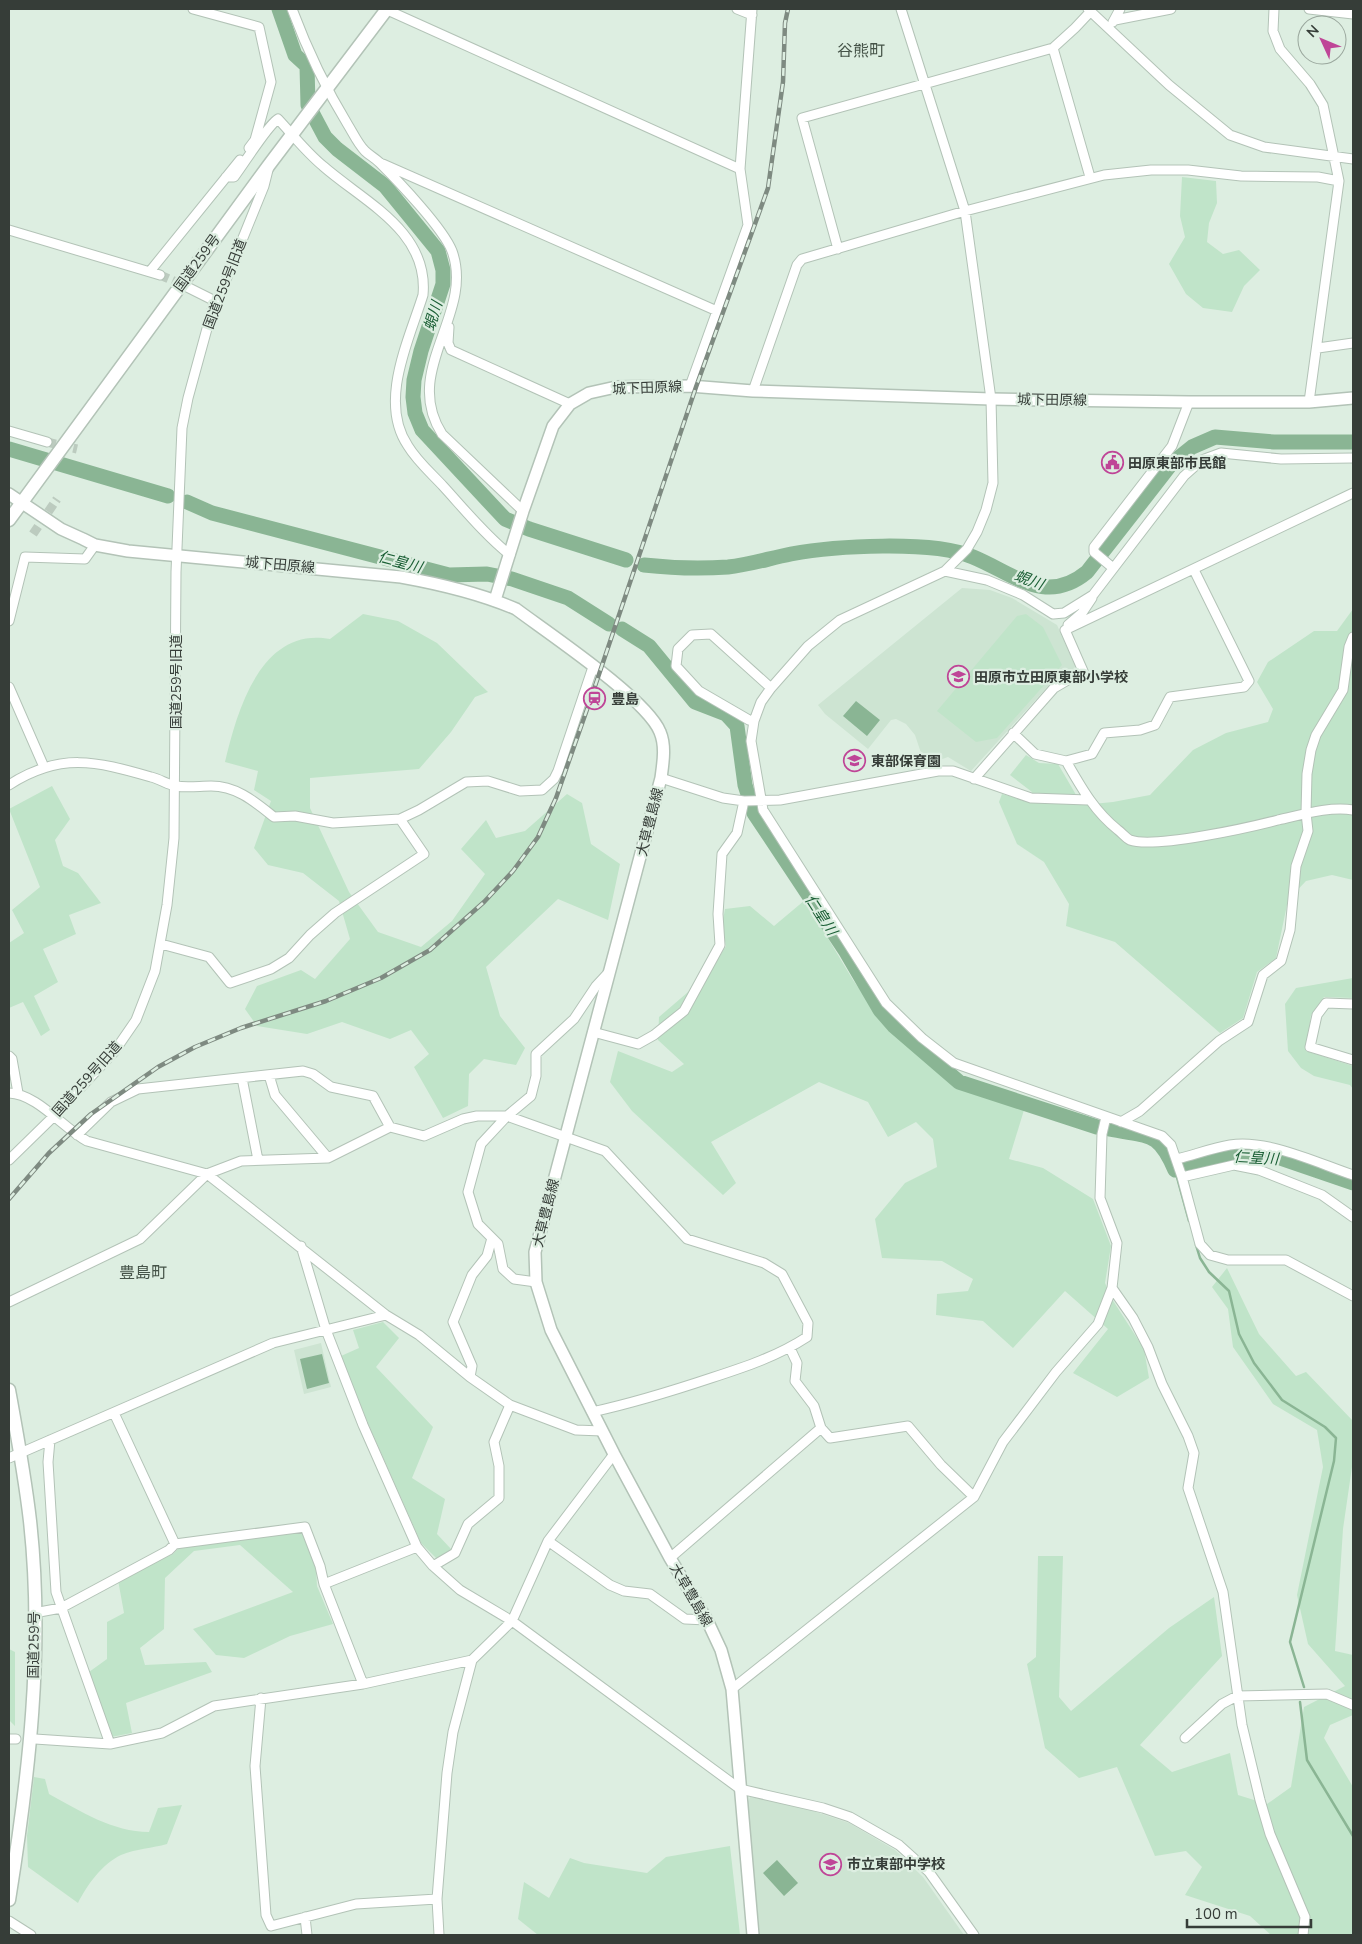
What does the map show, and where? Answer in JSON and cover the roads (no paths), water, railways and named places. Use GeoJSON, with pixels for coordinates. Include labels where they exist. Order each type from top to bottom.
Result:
{"type":"FeatureCollection","features":[{"type":"Feature","properties":{"kind":"highway","name":"国道259号"},"geometry":{"type":"LineString","coordinates":[[9,520],[57,452],[386,9]]}},
{"type":"Feature","properties":{"kind":"highway","name":"国道259号"},"geometry":{"type":"LineString","coordinates":[[9,1390],[14,1455],[30,1523],[34,1613],[34,1668],[28,1765],[9,1900]]}},
{"type":"Feature","properties":{"kind":"main road","name":"城下田原線"},"geometry":{"type":"LineString","coordinates":[[9,494],[61,528],[95,545],[128,551],[401,577],[497,594],[522,511],[553,426],[570,404],[589,393],[616,387],[690,386],[753,391],[992,399],[1309,402],[1353,398]]}},
{"type":"Feature","properties":{"kind":"main road","name":"大草豊島線"},"geometry":{"type":"LineString","coordinates":[[497,594],[636,701],[654,720],[661,734],[664,758],[661,778],[612,967],[565,1135],[536,1252],[536,1282],[551,1330],[592,1412],[670,1558],[707,1620],[721,1650],[732,1689],[753,1935]]}},
{"type":"Feature","properties":{"kind":"street"},"geometry":{"type":"LineString","coordinates":[[151,270],[255,140],[271,82],[258,27],[193,9]]}},
{"type":"Feature","properties":{"kind":"street"},"geometry":{"type":"LineString","coordinates":[[292,9],[326,90],[364,150],[379,162],[441,231],[452,251],[457,274],[450,314],[448,343],[451,350],[570,404]]}},
{"type":"Feature","properties":{"kind":"street"},"geometry":{"type":"LineString","coordinates":[[386,9],[740,168]]}},
{"type":"Feature","properties":{"kind":"street"},"geometry":{"type":"LineString","coordinates":[[690,386],[748,225],[740,168],[752,12],[737,9]]}},
{"type":"Feature","properties":{"kind":"street"},"geometry":{"type":"LineString","coordinates":[[901,9],[965,211],[992,399],[993,483],[977,532],[967,549],[945,571],[840,620],[808,646],[761,702],[754,721],[751,741],[763,810],[886,1003],[922,1038],[954,1063],[1162,1136],[1171,1144],[1177,1159],[1200,1244],[1210,1255],[1228,1260],[1286,1260],[1353,1296]]}},
{"type":"Feature","properties":{"kind":"street"},"geometry":{"type":"LineString","coordinates":[[1107,27],[1115,20],[1120,9]]}},
{"type":"Feature","properties":{"kind":"street"},"geometry":{"type":"LineString","coordinates":[[1115,20],[1171,9]]}},
{"type":"Feature","properties":{"kind":"street"},"geometry":{"type":"LineString","coordinates":[[1274,9],[1274,31],[1280,49],[1310,84],[1323,106],[1339,181],[1318,348],[1309,402]]}},
{"type":"Feature","properties":{"kind":"street"},"geometry":{"type":"LineString","coordinates":[[1309,9],[1353,14]]}},
{"type":"Feature","properties":{"kind":"street"},"geometry":{"type":"LineString","coordinates":[[838,249],[802,118],[925,82],[1053,48],[1076,28],[1089,10],[1169,85],[1230,135],[1264,148],[1353,160]]}},
{"type":"Feature","properties":{"kind":"street"},"geometry":{"type":"LineString","coordinates":[[1053,48],[1090,177]]}},
{"type":"Feature","properties":{"kind":"street"},"geometry":{"type":"LineString","coordinates":[[226,177],[234,177],[262,139],[270,124],[278,119],[323,166],[389,218],[416,252],[424,282],[423,296],[398,378],[395,402],[399,426],[408,446],[418,459],[510,555]]}},
{"type":"Feature","properties":{"kind":"street"},"geometry":{"type":"LineString","coordinates":[[379,162],[717,311]]}},
{"type":"Feature","properties":{"kind":"street","name":"国道259号旧道"},"geometry":{"type":"LineString","coordinates":[[9,1160],[53,1117],[114,1052],[136,1020],[147,995],[161,944],[174,838],[177,556],[182,428],[188,398],[214,303],[219,297],[264,186],[269,165]]}},
{"type":"Feature","properties":{"kind":"street"},"geometry":{"type":"LineString","coordinates":[[753,391],[797,265],[802,260],[965,211],[1090,177],[1160,170],[1188,170],[1241,176],[1318,178],[1339,181]]}},
{"type":"Feature","properties":{"kind":"street"},"geometry":{"type":"LineString","coordinates":[[9,230],[151,270],[160,275]]}},
{"type":"Feature","properties":{"kind":"street"},"geometry":{"type":"LineString","coordinates":[[183,285],[211,299],[214,303]]}},
{"type":"Feature","properties":{"kind":"street"},"geometry":{"type":"LineString","coordinates":[[450,314],[434,362],[429,385],[428,403],[433,420],[442,434],[522,511]]}},
{"type":"Feature","properties":{"kind":"street"},"geometry":{"type":"LineString","coordinates":[[1318,348],[1353,343]]}},
{"type":"Feature","properties":{"kind":"street"},"geometry":{"type":"LineString","coordinates":[[1113,568],[1094,552],[1094,547],[1172,446],[1189,402]]}},
{"type":"Feature","properties":{"kind":"street"},"geometry":{"type":"LineString","coordinates":[[9,431],[47,442]]}},
{"type":"Feature","properties":{"kind":"street"},"geometry":{"type":"LineString","coordinates":[[1065,630],[1082,613],[1093,594],[1184,476],[1202,460],[1221,453],[1281,459],[1353,458]]}},
{"type":"Feature","properties":{"kind":"street"},"geometry":{"type":"LineString","coordinates":[[1065,630],[1353,493]]}},
{"type":"Feature","properties":{"kind":"street"},"geometry":{"type":"LineString","coordinates":[[9,621],[26,557],[86,559],[95,545]]}},
{"type":"Feature","properties":{"kind":"street"},"geometry":{"type":"LineString","coordinates":[[1014,733],[1035,754],[1066,760],[1092,754],[1104,732],[1140,730],[1155,725],[1170,698],[1244,687],[1249,680],[1194,570]]}},
{"type":"Feature","properties":{"kind":"street"},"geometry":{"type":"LineString","coordinates":[[945,571],[987,580],[1023,595],[1053,614],[1064,613],[1093,594]]}},
{"type":"Feature","properties":{"kind":"street"},"geometry":{"type":"LineString","coordinates":[[969,778],[1014,733],[1054,688],[1083,671],[1065,630]]}},
{"type":"Feature","properties":{"kind":"street"},"geometry":{"type":"LineString","coordinates":[[754,721],[749,720],[699,691],[676,666],[678,649],[692,635],[711,634],[771,688]]}},
{"type":"Feature","properties":{"kind":"street"},"geometry":{"type":"LineString","coordinates":[[1121,1122],[1140,1111],[1219,1041],[1248,1022],[1263,975],[1281,961],[1290,930],[1296,866],[1308,831],[1306,813],[1307,774],[1311,750],[1316,735],[1343,690],[1349,647],[1353,637]]}},
{"type":"Feature","properties":{"kind":"street"},"geometry":{"type":"LineString","coordinates":[[9,785],[44,767],[75,762],[97,762],[154,777],[176,786],[225,787],[245,795],[274,817],[295,816],[333,823],[400,819],[466,782],[488,780],[520,791],[542,790],[554,779],[558,771],[593,667]]}},
{"type":"Feature","properties":{"kind":"street"},"geometry":{"type":"LineString","coordinates":[[9,687],[44,767]]}},
{"type":"Feature","properties":{"kind":"street"},"geometry":{"type":"LineString","coordinates":[[1066,760],[1088,800],[1106,820],[1130,840],[1165,841],[1254,826],[1306,813],[1345,809],[1353,810]]}},
{"type":"Feature","properties":{"kind":"street"},"geometry":{"type":"LineString","coordinates":[[661,778],[723,798],[744,801],[780,800],[938,771],[953,771],[1031,798],[1088,800]]}},
{"type":"Feature","properties":{"kind":"street"},"geometry":{"type":"LineString","coordinates":[[593,1032],[638,1044],[654,1035],[684,1011],[720,944],[718,914],[722,854],[737,833],[744,801]]}},
{"type":"Feature","properties":{"kind":"street"},"geometry":{"type":"LineString","coordinates":[[161,944],[209,957],[230,983],[272,969],[289,958],[310,935],[335,913],[424,854],[400,819]]}},
{"type":"Feature","properties":{"kind":"street"},"geometry":{"type":"LineString","coordinates":[[536,1282],[514,1279],[503,1269],[498,1244],[478,1224],[468,1192],[480,1144],[507,1116],[531,1096],[536,1076],[536,1054],[574,1019],[596,986],[612,967]]}},
{"type":"Feature","properties":{"kind":"street"},"geometry":{"type":"LineString","coordinates":[[1353,1004],[1326,1003],[1317,1015],[1310,1047],[1353,1060]]}},
{"type":"Feature","properties":{"kind":"street"},"geometry":{"type":"LineString","coordinates":[[9,1056],[12,1059],[13,1093],[26,1095],[77,1135],[87,1141],[207,1174],[301,1246],[386,1315],[419,1336],[470,1377],[510,1405],[576,1430],[602,1431]]}},
{"type":"Feature","properties":{"kind":"street"},"geometry":{"type":"LineString","coordinates":[[77,1135],[111,1102],[138,1089],[303,1071],[313,1074],[332,1087],[373,1096],[390,1127]]}},
{"type":"Feature","properties":{"kind":"street"},"geometry":{"type":"LineString","coordinates":[[269,1075],[275,1095],[328,1158]]}},
{"type":"Feature","properties":{"kind":"street"},"geometry":{"type":"LineString","coordinates":[[242,1078],[258,1160]]}},
{"type":"Feature","properties":{"kind":"street"},"geometry":{"type":"LineString","coordinates":[[9,1302],[140,1239],[207,1174],[241,1161],[328,1158],[390,1127],[424,1136],[464,1119],[477,1116],[507,1116],[565,1135],[605,1151],[687,1239],[764,1262],[782,1274],[808,1323],[807,1337],[790,1348],[748,1366],[643,1401],[592,1412]]}},
{"type":"Feature","properties":{"kind":"street"},"geometry":{"type":"LineString","coordinates":[[732,1689],[974,1497],[1003,1442],[1056,1372],[1098,1324],[1112,1288],[1117,1243],[1100,1198],[1102,1134],[1106,1117]]}},
{"type":"Feature","properties":{"kind":"street"},"geometry":{"type":"LineString","coordinates":[[1177,1159],[1246,1144],[1271,1148],[1353,1174]]}},
{"type":"Feature","properties":{"kind":"street"},"geometry":{"type":"LineString","coordinates":[[1182,1177],[1234,1164],[1258,1170],[1322,1195],[1353,1217]]}},
{"type":"Feature","properties":{"kind":"street"},"geometry":{"type":"LineString","coordinates":[[470,1377],[472,1366],[453,1322],[472,1275],[487,1256],[492,1238]]}},
{"type":"Feature","properties":{"kind":"street"},"geometry":{"type":"LineString","coordinates":[[301,1246],[326,1330],[362,1426],[418,1547],[434,1566],[460,1590],[512,1621],[740,1789],[823,1808],[858,1822],[899,1845],[929,1872],[974,1935]]}},
{"type":"Feature","properties":{"kind":"street"},"geometry":{"type":"LineString","coordinates":[[1112,1288],[1133,1318],[1148,1347],[1162,1384],[1178,1414],[1194,1453],[1188,1488],[1223,1592],[1242,1725],[1260,1800],[1270,1834],[1305,1917],[1303,1935]]}},
{"type":"Feature","properties":{"kind":"street"},"geometry":{"type":"LineString","coordinates":[[14,1455],[273,1343],[386,1315]]}},
{"type":"Feature","properties":{"kind":"street"},"geometry":{"type":"LineString","coordinates":[[790,1348],[797,1363],[795,1381],[814,1406],[821,1428],[830,1438],[908,1426],[941,1465],[974,1497]]}},
{"type":"Feature","properties":{"kind":"street"},"geometry":{"type":"LineString","coordinates":[[434,1566],[455,1553],[468,1524],[499,1498],[499,1466],[494,1442],[510,1405]]}},
{"type":"Feature","properties":{"kind":"street"},"geometry":{"type":"LineString","coordinates":[[114,1413],[175,1544]]}},
{"type":"Feature","properties":{"kind":"street"},"geometry":{"type":"LineString","coordinates":[[670,1558],[821,1428]]}},
{"type":"Feature","properties":{"kind":"street"},"geometry":{"type":"LineString","coordinates":[[50,1440],[48,1462],[56,1592],[110,1744]]}},
{"type":"Feature","properties":{"kind":"street"},"geometry":{"type":"LineString","coordinates":[[439,1935],[437,1899],[453,1732],[472,1660],[512,1621],[548,1541],[614,1454]]}},
{"type":"Feature","properties":{"kind":"street"},"geometry":{"type":"LineString","coordinates":[[34,1613],[61,1608],[169,1550],[175,1544],[305,1527],[320,1566],[324,1584],[363,1684]]}},
{"type":"Feature","properties":{"kind":"street"},"geometry":{"type":"LineString","coordinates":[[548,1541],[610,1585],[624,1591],[650,1594],[685,1619],[707,1620]]}},
{"type":"Feature","properties":{"kind":"street"},"geometry":{"type":"LineString","coordinates":[[324,1584],[418,1547]]}},
{"type":"Feature","properties":{"kind":"street"},"geometry":{"type":"LineString","coordinates":[[34,1739],[110,1744],[162,1733],[214,1706],[363,1684],[472,1660]]}},
{"type":"Feature","properties":{"kind":"street"},"geometry":{"type":"LineString","coordinates":[[1185,1738],[1222,1704],[1237,1696],[1327,1694],[1353,1704]]}},
{"type":"Feature","properties":{"kind":"street"},"geometry":{"type":"LineString","coordinates":[[261,1698],[255,1766],[266,1915],[271,1926],[356,1904],[437,1899]]}},
{"type":"Feature","properties":{"kind":"street"},"geometry":{"type":"LineString","coordinates":[[305,1917],[306,1935]]}},
{"type":"Feature","properties":{"kind":"street"},"geometry":{"type":"LineString","coordinates":[[9,1922],[31,1935]]}},
{"type":"Feature","properties":{"kind":"waterway","name":"蜆川"},"geometry":{"type":"LineString","coordinates":[[279,9],[295,55],[307,66],[308,105],[325,137],[337,149],[385,186],[438,251],[443,270],[443,284],[421,351],[414,380],[413,397],[415,413],[422,430],[505,519],[529,529],[626,560]]}},
{"type":"Feature","properties":{"kind":"waterway","name":"蜆川"},"geometry":{"type":"LineString","coordinates":[[644,565],[686,568],[728,567],[809,551],[857,547],[909,546],[955,552],[973,557],[1030,584],[1044,587],[1058,586],[1072,582],[1087,572],[1172,463],[1192,447],[1215,437],[1274,442],[1353,442]]}},
{"type":"Feature","properties":{"kind":"waterway","name":"仁皇川"},"geometry":{"type":"LineString","coordinates":[[9,449],[168,496]]}},
{"type":"Feature","properties":{"kind":"waterway","name":"仁皇川"},"geometry":{"type":"LineString","coordinates":[[187,502],[212,513],[449,575],[487,574],[512,579],[568,598],[609,624]]}},
{"type":"Feature","properties":{"kind":"waterway","name":"仁皇川"},"geometry":{"type":"LineString","coordinates":[[622,629],[649,646],[695,702],[726,714],[737,726],[745,785],[754,813],[845,950],[880,1010],[894,1026],[959,1082],[1097,1127]]}},
{"type":"Feature","properties":{"kind":"waterway","name":"仁皇川"},"geometry":{"type":"LineString","coordinates":[[1109,1129],[1151,1138],[1163,1148],[1175,1170]]}},
{"type":"Feature","properties":{"kind":"waterway","name":"仁皇川"},"geometry":{"type":"LineString","coordinates":[[1186,1166],[1237,1154],[1277,1157],[1353,1183]]}},
{"type":"Feature","properties":{"kind":"waterway"},"geometry":{"type":"LineString","coordinates":[[1175,1170],[1189,1221]]}},
{"type":"Feature","properties":{"kind":"waterway"},"geometry":{"type":"LineString","coordinates":[[1196,1245],[1200,1258],[1209,1272],[1229,1291],[1239,1334],[1254,1363],[1282,1400],[1325,1427],[1336,1438],[1334,1461],[1290,1642],[1304,1687]]}},
{"type":"Feature","properties":{"kind":"waterway"},"geometry":{"type":"LineString","coordinates":[[1300,1702],[1307,1760],[1353,1836]]}},
{"type":"Feature","properties":{"kind":"tunnel"},"geometry":{"type":"LineString","coordinates":[[160,275],[183,285]]}},
{"type":"Feature","properties":{"kind":"tunnel"},"geometry":{"type":"LineString","coordinates":[[47,442],[77,449]]}},
{"type":"Feature","properties":{"kind":"tunnel"},"geometry":{"type":"LineString","coordinates":[[33,534],[57,499]]}},
{"type":"Feature","properties":{"kind":"railway"},"geometry":{"type":"LineString","coordinates":[[9,1199],[49,1153],[91,1114],[158,1067],[195,1047],[241,1028],[326,1001],[381,978],[430,950],[484,902],[513,871],[538,837],[556,798],[696,387],[768,188],[783,82],[785,23],[788,9]]}},
{"type":"Feature","properties":{"kind":"place","name":"田原東部市民館"},"geometry":{"type":"Point","coordinates":[1112,463]}},
{"type":"Feature","properties":{"kind":"place","name":"田原市立田原東部小学校"},"geometry":{"type":"Point","coordinates":[958,677]}},
{"type":"Feature","properties":{"kind":"place","name":"豊島"},"geometry":{"type":"Point","coordinates":[595,699]}},
{"type":"Feature","properties":{"kind":"place","name":"東部保育園"},"geometry":{"type":"Point","coordinates":[855,761]}},
{"type":"Feature","properties":{"kind":"place","name":"市立東部中学校"},"geometry":{"type":"Point","coordinates":[831,1864]}},
{"type":"Feature","properties":{"kind":"district","name":"谷熊町"},"geometry":{"type":"Point","coordinates":[861,51]}},
{"type":"Feature","properties":{"kind":"district","name":"豊島町"},"geometry":{"type":"Point","coordinates":[143,1273]}}]}
